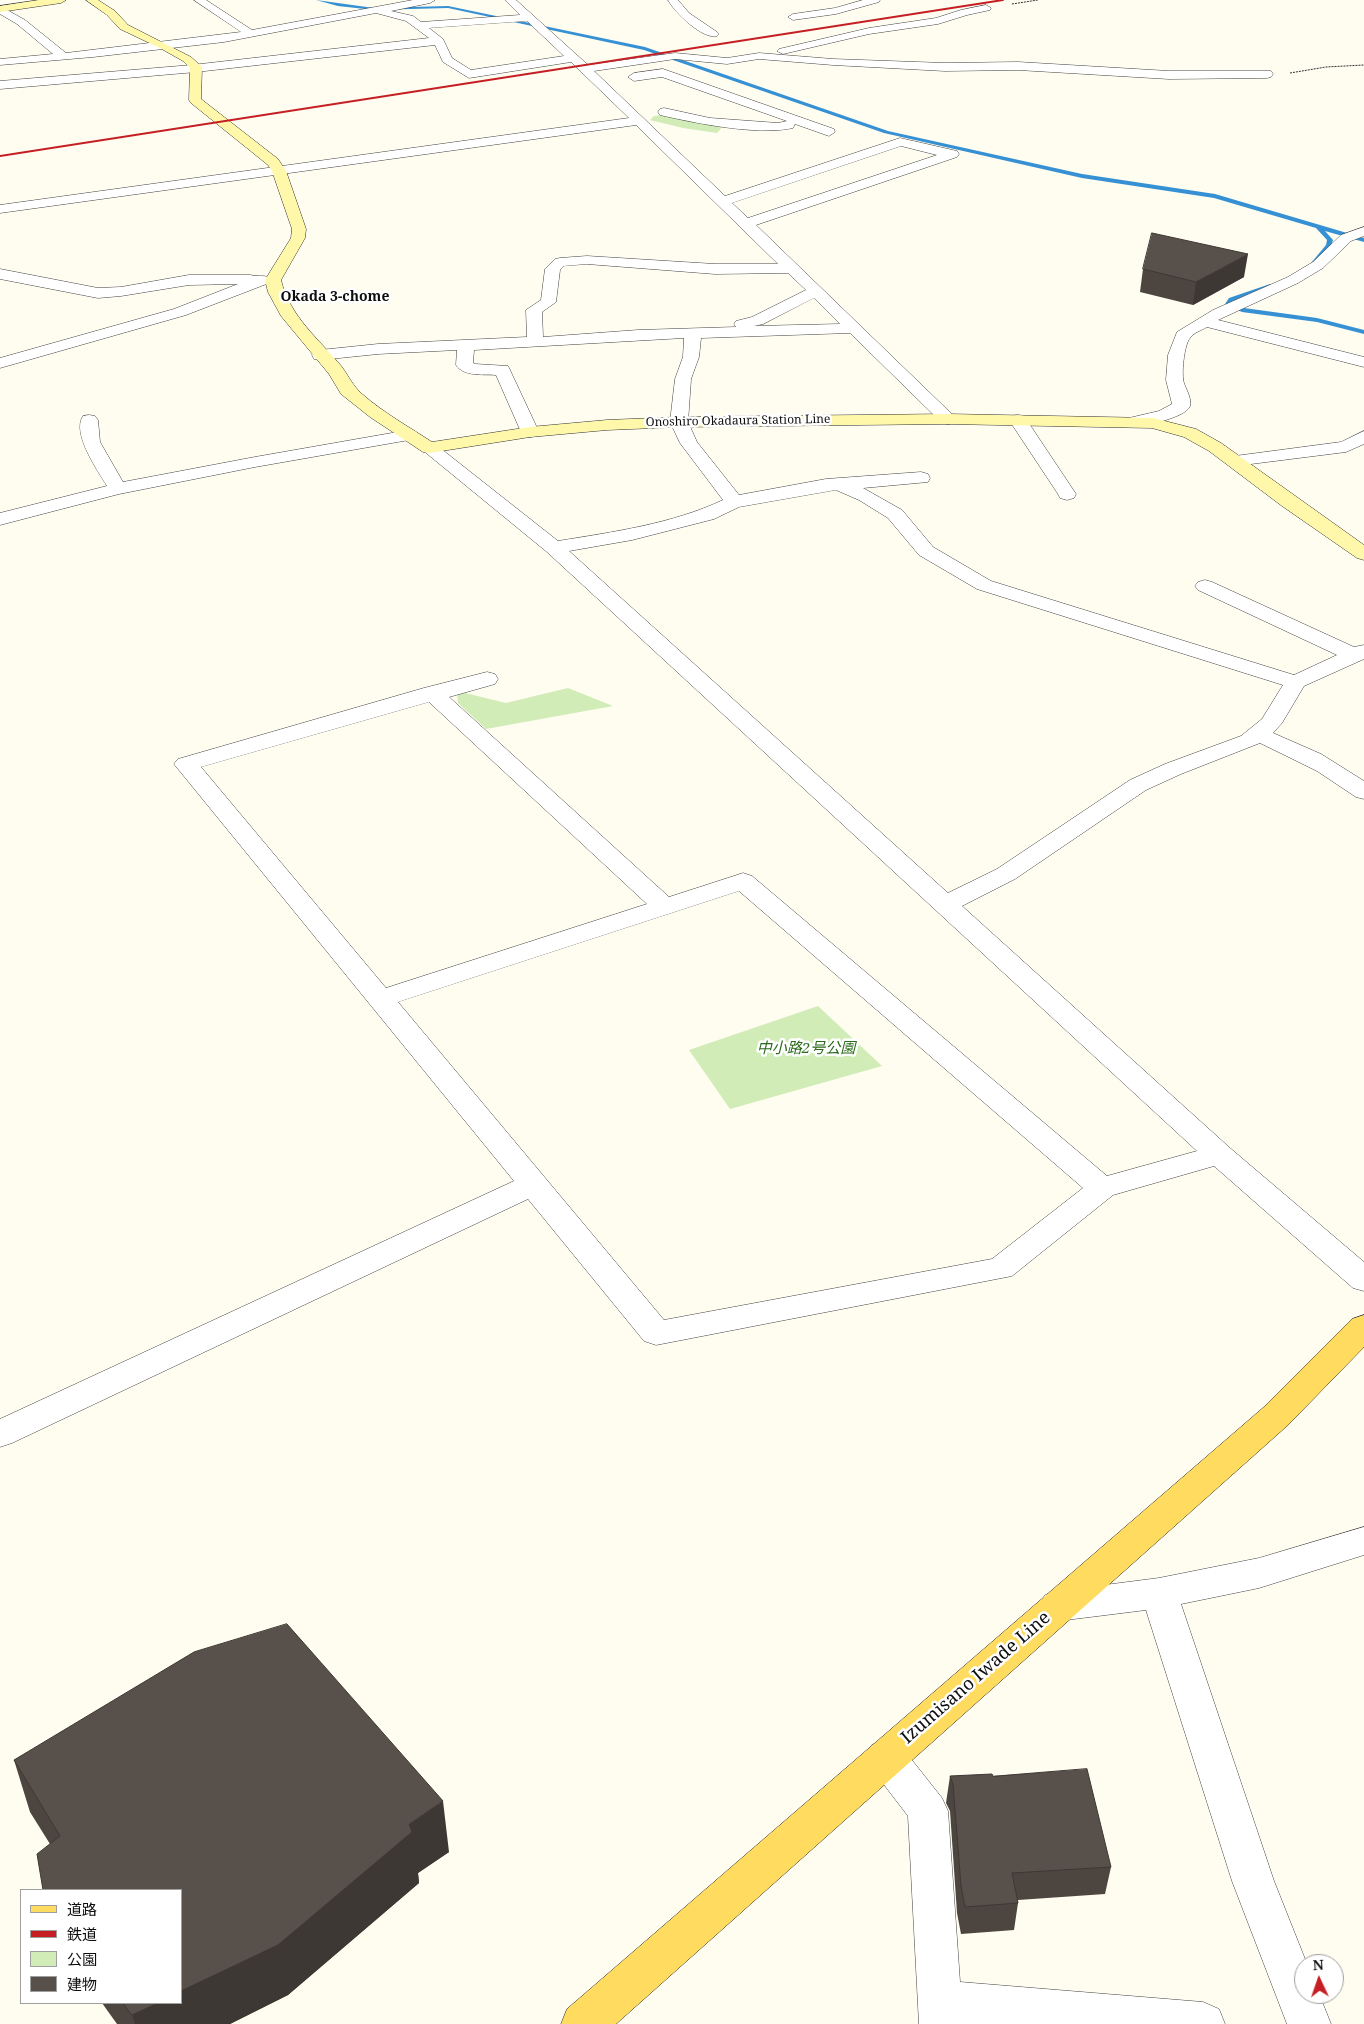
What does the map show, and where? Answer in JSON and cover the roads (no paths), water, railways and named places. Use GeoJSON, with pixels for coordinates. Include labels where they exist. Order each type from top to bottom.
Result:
{"type":"FeatureCollection","features":[{"type":"Feature","properties":{"kind":"main road"},"geometry":{"type":"LineString","coordinates":[[0,9],[61,0]]}},
{"type":"Feature","properties":{"kind":"main road"},"geometry":{"type":"LineString","coordinates":[[90,0],[111,13],[124,27],[187,59],[196,68],[196,100],[199,104],[273,162],[279,171],[299,229],[298,238],[268,280],[285,309],[320,356],[337,372],[345,389],[429,448]]}},
{"type":"Feature","properties":{"kind":"main road","name":"Onoshiro Okadaura Station Line"},"geometry":{"type":"LineString","coordinates":[[429,448],[530,432],[607,424],[948,419],[1135,422],[1160,425],[1190,433],[1215,447],[1362,550]]}},
{"type":"Feature","properties":{"kind":"main road","name":"Izumisano Iwade Line"},"geometry":{"type":"LineString","coordinates":[[583,2024],[1276,1416],[1364,1327]]}},
{"type":"Feature","properties":{"kind":"street"},"geometry":{"type":"LineString","coordinates":[[199,0],[245,34],[273,60]]}},
{"type":"Feature","properties":{"kind":"street"},"geometry":{"type":"LineString","coordinates":[[0,62],[224,39],[430,0]]}},
{"type":"Feature","properties":{"kind":"street"},"geometry":{"type":"LineString","coordinates":[[510,0],[585,69],[948,419]]}},
{"type":"Feature","properties":{"kind":"street"},"geometry":{"type":"LineString","coordinates":[[673,0],[676,7],[682,13],[713,34]]}},
{"type":"Feature","properties":{"kind":"street"},"geometry":{"type":"LineString","coordinates":[[793,18],[836,11],[875,0]]}},
{"type":"Feature","properties":{"kind":"street"},"geometry":{"type":"LineString","coordinates":[[398,5],[401,19],[409,18],[439,41],[447,60],[469,74],[572,58]]}},
{"type":"Feature","properties":{"kind":"street"},"geometry":{"type":"LineString","coordinates":[[585,69],[675,56],[727,61],[759,56],[869,31],[938,21],[965,12],[986,8]]}},
{"type":"Feature","properties":{"kind":"street"},"geometry":{"type":"LineString","coordinates":[[0,9],[21,22],[62,56]]}},
{"type":"Feature","properties":{"kind":"street"},"geometry":{"type":"LineString","coordinates":[[419,25],[528,18]]}},
{"type":"Feature","properties":{"kind":"street"},"geometry":{"type":"LineString","coordinates":[[0,85],[273,60],[351,57],[391,45],[439,41]]}},
{"type":"Feature","properties":{"kind":"street"},"geometry":{"type":"LineString","coordinates":[[759,56],[834,62],[945,67],[1018,66],[1169,74],[1266,74]]}},
{"type":"Feature","properties":{"kind":"street"},"geometry":{"type":"LineString","coordinates":[[598,82],[663,73],[829,132]]}},
{"type":"Feature","properties":{"kind":"street"},"geometry":{"type":"LineString","coordinates":[[0,209],[279,171],[636,118],[735,98]]}},
{"type":"Feature","properties":{"kind":"street"},"geometry":{"type":"LineString","coordinates":[[664,112],[710,122],[759,126],[778,127],[802,122]]}},
{"type":"Feature","properties":{"kind":"street"},"geometry":{"type":"LineString","coordinates":[[722,202],[900,142],[952,154],[746,224]]}},
{"type":"Feature","properties":{"kind":"street"},"geometry":{"type":"LineString","coordinates":[[1135,422],[1175,410],[1181,406],[1181,400],[1174,380],[1176,355],[1183,336],[1220,313],[1301,275],[1318,265],[1346,238],[1364,231]]}},
{"type":"Feature","properties":{"kind":"street"},"geometry":{"type":"LineString","coordinates":[[536,342],[534,310],[548,302],[553,269],[560,262],[587,260],[715,269],[792,268]]}},
{"type":"Feature","properties":{"kind":"street"},"geometry":{"type":"LineString","coordinates":[[0,274],[13,275],[79,291],[99,293],[121,292],[188,280],[268,280]]}},
{"type":"Feature","properties":{"kind":"street"},"geometry":{"type":"LineString","coordinates":[[0,363],[146,322],[268,280]]}},
{"type":"Feature","properties":{"kind":"street"},"geometry":{"type":"LineString","coordinates":[[720,332],[734,326],[757,321],[816,292]]}},
{"type":"Feature","properties":{"kind":"street"},"geometry":{"type":"LineString","coordinates":[[1205,322],[1364,362]]}},
{"type":"Feature","properties":{"kind":"street"},"geometry":{"type":"LineString","coordinates":[[320,356],[378,348],[536,342],[693,333],[853,328]]}},
{"type":"Feature","properties":{"kind":"street"},"geometry":{"type":"LineString","coordinates":[[693,333],[691,357],[683,379],[679,422],[689,442],[734,502]]}},
{"type":"Feature","properties":{"kind":"street"},"geometry":{"type":"LineString","coordinates":[[466,345],[464,365],[471,369],[502,370],[530,432]]}},
{"type":"Feature","properties":{"kind":"street"},"geometry":{"type":"LineString","coordinates":[[89,420],[91,442],[118,489]]}},
{"type":"Feature","properties":{"kind":"street"},"geometry":{"type":"LineString","coordinates":[[1018,420],[1067,494]]}},
{"type":"Feature","properties":{"kind":"street"},"geometry":{"type":"LineString","coordinates":[[0,519],[118,489],[409,434]]}},
{"type":"Feature","properties":{"kind":"street"},"geometry":{"type":"LineString","coordinates":[[1346,447],[1364,436]]}},
{"type":"Feature","properties":{"kind":"street"},"geometry":{"type":"LineString","coordinates":[[1235,461],[1346,447],[1364,452]]}},
{"type":"Feature","properties":{"kind":"street"},"geometry":{"type":"LineString","coordinates":[[429,448],[554,548],[1219,1155],[1364,1280]]}},
{"type":"Feature","properties":{"kind":"street"},"geometry":{"type":"LineString","coordinates":[[554,548],[632,534],[707,515],[734,502],[838,484],[921,478]]}},
{"type":"Feature","properties":{"kind":"street"},"geometry":{"type":"LineString","coordinates":[[838,484],[866,496],[895,514],[926,551],[984,585],[1296,682]]}},
{"type":"Feature","properties":{"kind":"street"},"geometry":{"type":"LineString","coordinates":[[1205,586],[1359,653]]}},
{"type":"Feature","properties":{"kind":"street"},"geometry":{"type":"LineString","coordinates":[[946,904],[1006,874],[1138,785],[1173,769],[1249,741],[1271,723],[1296,682],[1359,653]]}},
{"type":"Feature","properties":{"kind":"street"},"geometry":{"type":"LineString","coordinates":[[487,679],[186,764],[656,1333],[1001,1268],[1102,1188],[1219,1155]]}},
{"type":"Feature","properties":{"kind":"street"},"geometry":{"type":"LineString","coordinates":[[432,694],[665,907]]}},
{"type":"Feature","properties":{"kind":"street"},"geometry":{"type":"LineString","coordinates":[[1257,734],[1302,753],[1337,772],[1364,792]]}},
{"type":"Feature","properties":{"kind":"street"},"geometry":{"type":"LineString","coordinates":[[380,999],[744,881],[1102,1188]]}},
{"type":"Feature","properties":{"kind":"street"},"geometry":{"type":"LineString","coordinates":[[0,1434],[533,1184]]}},
{"type":"Feature","properties":{"kind":"street"},"geometry":{"type":"LineString","coordinates":[[1058,1606],[1160,1593],[1259,1573],[1364,1540]]}},
{"type":"Feature","properties":{"kind":"street"},"geometry":{"type":"LineString","coordinates":[[1160,1593],[1253,1881],[1309,2024]]}},
{"type":"Feature","properties":{"kind":"street"},"geometry":{"type":"LineString","coordinates":[[886,1757],[928,1811],[940,2013],[1203,2024]]}},
{"type":"Feature","properties":{"kind":"waterway"},"geometry":{"type":"LineString","coordinates":[[318,0],[338,5],[374,9],[448,7],[645,49],[886,132],[1082,176],[1215,196],[1364,240]]}},
{"type":"Feature","properties":{"kind":"waterway"},"geometry":{"type":"LineString","coordinates":[[1314,263],[1329,245],[1330,240],[1319,228]]}},
{"type":"Feature","properties":{"kind":"waterway"},"geometry":{"type":"LineString","coordinates":[[1270,286],[1232,300],[1229,304],[1242,310],[1317,320],[1364,332]]}},
{"type":"Feature","properties":{"kind":"railway"},"geometry":{"type":"LineString","coordinates":[[0,156],[1003,0]]}},
{"type":"Feature","properties":{"kind":"district","name":"Okada 3-chome"},"geometry":{"type":"Point","coordinates":[335,297]}},
{"type":"Feature","properties":{"kind":"park label","name":"中小路2号公園"},"geometry":{"type":"Point","coordinates":[806,1049]}}]}
